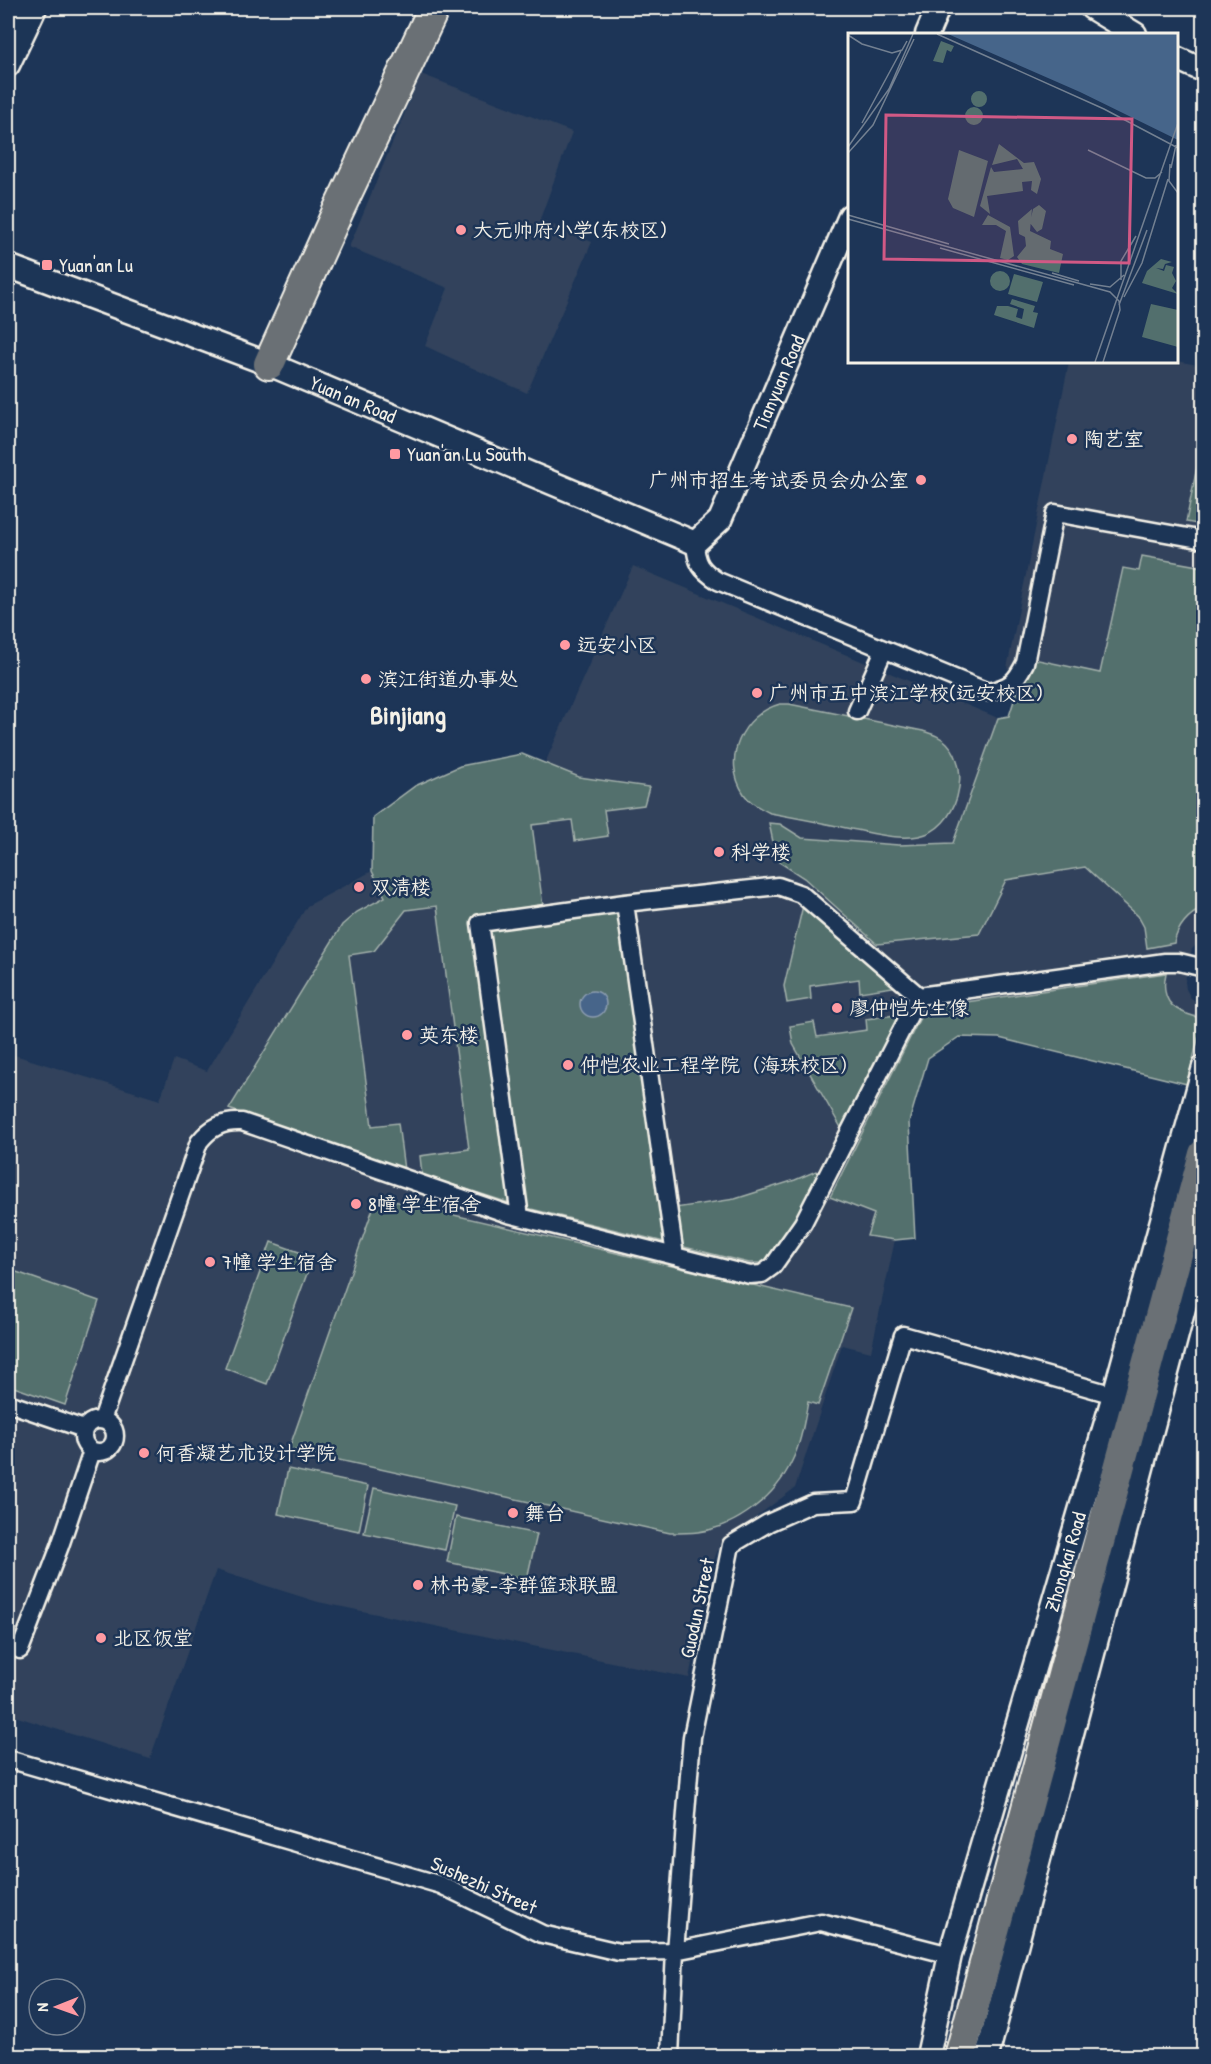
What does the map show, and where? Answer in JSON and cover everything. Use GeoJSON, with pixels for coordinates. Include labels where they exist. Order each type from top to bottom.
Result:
{"type":"FeatureCollection","features":[{"type":"Feature","properties":{"kind":"highway"},"geometry":{"type":"LineString","coordinates":[[269,364],[434,8]]}},
{"type":"Feature","properties":{"kind":"highway"},"geometry":{"type":"LineString","coordinates":[[960,2056],[1203,1154]]}},
{"type":"Feature","properties":{"kind":"highway"},"geometry":{"type":"LineString","coordinates":[[940,2056],[985,1907],[1038,1767]]}},
{"type":"Feature","properties":{"kind":"main road"},"geometry":{"type":"LineString","coordinates":[[8,19],[13,8]]}},
{"type":"Feature","properties":{"kind":"main road"},"geometry":{"type":"LineString","coordinates":[[8,65],[35,8]]}},
{"type":"Feature","properties":{"kind":"main road"},"geometry":{"type":"LineString","coordinates":[[927,33],[938,8]]}},
{"type":"Feature","properties":{"kind":"main road"},"geometry":{"type":"LineString","coordinates":[[1092,8],[1133,33]]}},
{"type":"Feature","properties":{"kind":"main road"},"geometry":{"type":"LineString","coordinates":[[1178,59],[1203,69]]}},
{"type":"Feature","properties":{"kind":"main road","name":"Tianyuan Road"},"geometry":{"type":"LineString","coordinates":[[695,543],[720,520],[848,218]]}},
{"type":"Feature","properties":{"kind":"main road","name":"Yuan'an Road"},"geometry":{"type":"LineString","coordinates":[[8,266],[269,364],[695,543]]}},
{"type":"Feature","properties":{"kind":"main road","name":"Zhongkai Road"},"geometry":{"type":"LineString","coordinates":[[928,2056],[950,1955],[1114,1395],[1203,1067]]}},
{"type":"Feature","properties":{"kind":"main road"},"geometry":{"type":"LineString","coordinates":[[987,2056],[1203,1232]]}},
{"type":"Feature","properties":{"kind":"street"},"geometry":{"type":"LineString","coordinates":[[695,543],[698,561],[705,572],[718,581],[988,692],[1012,684],[1025,663],[1055,513],[1203,540]]}},
{"type":"Feature","properties":{"kind":"street"},"geometry":{"type":"LineString","coordinates":[[857,711],[884,650]]}},
{"type":"Feature","properties":{"kind":"street"},"geometry":{"type":"LineString","coordinates":[[520,1217],[480,923],[765,886],[789,888],[805,897],[919,996],[1165,962],[1179,962],[1203,968]]}},
{"type":"Feature","properties":{"kind":"street"},"geometry":{"type":"LineString","coordinates":[[625,903],[675,1256]]}},
{"type":"Feature","properties":{"kind":"street"},"geometry":{"type":"LineString","coordinates":[[102,1420],[199,1142],[208,1131],[220,1124],[230,1121],[242,1122],[520,1217],[750,1275],[762,1274],[773,1266],[803,1223],[919,996]]}},
{"type":"Feature","properties":{"kind":"street","name":"Guodun Street"},"geometry":{"type":"LineString","coordinates":[[675,1951],[692,1737],[731,1545],[768,1523],[813,1503],[854,1501],[903,1335],[1114,1395]]}},
{"type":"Feature","properties":{"kind":"street"},"geometry":{"type":"LineString","coordinates":[[8,1403],[84,1429]]}},
{"type":"Feature","properties":{"kind":"street"},"geometry":{"type":"LineString","coordinates":[[102,1420],[114,1429],[115,1439],[114,1444],[101,1453],[92,1451],[83,1441],[84,1429],[92,1422],[102,1420]]}},
{"type":"Feature","properties":{"kind":"street"},"geometry":{"type":"LineString","coordinates":[[20,1650],[60,1546],[92,1451]]}},
{"type":"Feature","properties":{"kind":"street","name":"Sushezhi Street"},"geometry":{"type":"LineString","coordinates":[[8,1759],[441,1885],[542,1934],[619,1952],[675,1951],[821,1922],[950,1955]]}},
{"type":"Feature","properties":{"kind":"street"},"geometry":{"type":"LineString","coordinates":[[670,2056],[675,1951]]}},
{"type":"Feature","properties":{"kind":"shaded area","name":"大元帅府小学(东校区)"},"geometry":{"type":"Polygon","coordinates":[[[421,74],[572,132],[540,219],[592,242],[527,393],[425,346],[448,288],[349,247],[421,74]]]}},
{"type":"Feature","properties":{"kind":"shaded area","name":"仲恺农业工程学院（海珠校区）"},"geometry":{"type":"Polygon","coordinates":[[[1178,361],[1203,366],[1204,937],[1192,949],[1185,981],[1191,998],[1203,1006],[1204,1020],[1187,1084],[999,1038],[959,1037],[928,1058],[909,1122],[915,1238],[895,1240],[871,1352],[842,1345],[795,1488],[720,1544],[711,1568],[689,1678],[318,1602],[216,1570],[150,1759],[8,1714],[8,1053],[160,1100],[174,1059],[207,1071],[307,906],[372,871],[373,817],[415,786],[460,766],[522,754],[545,763],[633,566],[998,718],[1009,716],[1021,679],[1007,668],[1069,363],[1178,363],[1178,361]]]}},
{"type":"Feature","properties":{"kind":"shaded area"},"geometry":{"type":"Polygon","coordinates":[[[593,991],[602,995],[606,1004],[602,1013],[593,1017],[584,1013],[580,1004],[584,995],[593,991]]]}},
{"type":"Feature","properties":{"kind":"green space"},"geometry":{"type":"Polygon","coordinates":[[[1197,467],[1203,469],[1203,525],[1186,522],[1197,467]]]}},
{"type":"Feature","properties":{"kind":"green space"},"geometry":{"type":"Polygon","coordinates":[[[1142,556],[1203,567],[1203,908],[1184,922],[1174,943],[1147,948],[1144,927],[1138,916],[1085,867],[1006,880],[979,934],[877,944],[804,878],[779,862],[769,823],[780,824],[802,838],[899,845],[953,843],[998,718],[1009,716],[1021,679],[1034,659],[1100,673],[1123,568],[1139,571],[1142,556]]]}},
{"type":"Feature","properties":{"kind":"green space"},"geometry":{"type":"Polygon","coordinates":[[[780,704],[923,731],[942,739],[955,754],[959,768],[960,782],[951,811],[932,831],[919,836],[893,837],[770,813],[752,803],[737,781],[735,753],[739,740],[755,718],[767,709],[780,704]]]}},
{"type":"Feature","properties":{"kind":"green space"},"geometry":{"type":"Polygon","coordinates":[[[522,754],[579,777],[649,787],[644,805],[604,810],[608,836],[575,841],[572,820],[532,825],[544,914],[625,903],[669,1209],[735,1199],[816,1171],[823,1176],[770,1258],[764,1263],[749,1263],[519,1206],[422,1175],[420,1156],[469,1149],[437,906],[406,910],[374,951],[349,955],[372,1126],[398,1123],[404,1170],[229,1109],[342,925],[357,912],[385,897],[372,871],[373,817],[415,786],[460,766],[522,754]]]}},
{"type":"Feature","properties":{"kind":"green space"},"geometry":{"type":"Polygon","coordinates":[[[805,897],[906,985],[860,992],[859,979],[810,986],[811,999],[787,1003],[784,986],[805,897]]]}},
{"type":"Feature","properties":{"kind":"green space"},"geometry":{"type":"Polygon","coordinates":[[[1166,973],[1165,993],[1172,1005],[1178,1010],[1203,1019],[1187,1084],[999,1038],[959,1037],[928,1058],[909,1122],[915,1238],[895,1240],[867,1236],[874,1214],[830,1197],[925,1008],[1166,973]]]}},
{"type":"Feature","properties":{"kind":"green space"},"geometry":{"type":"Polygon","coordinates":[[[911,1013],[847,1138],[793,1044],[790,1026],[814,1022],[817,1037],[867,1030],[866,1019],[911,1013]]]}},
{"type":"Feature","properties":{"kind":"green space"},"geometry":{"type":"Polygon","coordinates":[[[377,1197],[851,1308],[818,1405],[808,1402],[798,1447],[785,1474],[766,1498],[741,1517],[713,1529],[670,1533],[289,1449],[377,1197]]]}},
{"type":"Feature","properties":{"kind":"green space"},"geometry":{"type":"Polygon","coordinates":[[[271,1242],[313,1257],[267,1384],[225,1368],[271,1242]]]}},
{"type":"Feature","properties":{"kind":"green space"},"geometry":{"type":"Polygon","coordinates":[[[8,1269],[99,1301],[65,1405],[8,1385],[8,1269]]]}},
{"type":"Feature","properties":{"kind":"green space"},"geometry":{"type":"Polygon","coordinates":[[[288,1469],[368,1486],[359,1531],[278,1514],[288,1469]]]}},
{"type":"Feature","properties":{"kind":"green space"},"geometry":{"type":"Polygon","coordinates":[[[374,1488],[455,1506],[445,1550],[364,1533],[374,1488]]]}},
{"type":"Feature","properties":{"kind":"green space"},"geometry":{"type":"Polygon","coordinates":[[[456,1517],[537,1534],[527,1579],[447,1562],[456,1517]]]}},
{"type":"Feature","properties":{"kind":"place","name":"大元帅府小学(东校区)"},"geometry":{"type":"Point","coordinates":[461,230]}},
{"type":"Feature","properties":{"kind":"place","name":"Yuan'an Lu"},"geometry":{"type":"Point","coordinates":[47,265]}},
{"type":"Feature","properties":{"kind":"place","name":"陶艺室"},"geometry":{"type":"Point","coordinates":[1072,439]}},
{"type":"Feature","properties":{"kind":"place","name":"Yuan'an Lu South"},"geometry":{"type":"Point","coordinates":[395,454]}},
{"type":"Feature","properties":{"kind":"place","name":"广州市招生考试委员会办公室"},"geometry":{"type":"Point","coordinates":[921,480]}},
{"type":"Feature","properties":{"kind":"place","name":"远安小区"},"geometry":{"type":"Point","coordinates":[565,645]}},
{"type":"Feature","properties":{"kind":"place","name":"滨江街道办事处"},"geometry":{"type":"Point","coordinates":[366,679]}},
{"type":"Feature","properties":{"kind":"place","name":"广州市五中滨江学校(远安校区)"},"geometry":{"type":"Point","coordinates":[757,693]}},
{"type":"Feature","properties":{"kind":"place","name":"科学楼"},"geometry":{"type":"Point","coordinates":[719,852]}},
{"type":"Feature","properties":{"kind":"place","name":"双清楼"},"geometry":{"type":"Point","coordinates":[359,887]}},
{"type":"Feature","properties":{"kind":"place","name":"廖仲恺先生像"},"geometry":{"type":"Point","coordinates":[837,1008]}},
{"type":"Feature","properties":{"kind":"place","name":"英东楼"},"geometry":{"type":"Point","coordinates":[407,1035]}},
{"type":"Feature","properties":{"kind":"place","name":"仲恺农业工程学院（海珠校区）"},"geometry":{"type":"Point","coordinates":[568,1065]}},
{"type":"Feature","properties":{"kind":"place","name":"8幢 学生宿舍"},"geometry":{"type":"Point","coordinates":[356,1204]}},
{"type":"Feature","properties":{"kind":"place","name":"7幢 学生宿舍"},"geometry":{"type":"Point","coordinates":[210,1262]}},
{"type":"Feature","properties":{"kind":"place","name":"何香凝艺术设计学院"},"geometry":{"type":"Point","coordinates":[144,1453]}},
{"type":"Feature","properties":{"kind":"place","name":"舞台"},"geometry":{"type":"Point","coordinates":[513,1513]}},
{"type":"Feature","properties":{"kind":"place","name":"林书豪-李群篮球联盟"},"geometry":{"type":"Point","coordinates":[418,1585]}},
{"type":"Feature","properties":{"kind":"place","name":"北区饭堂"},"geometry":{"type":"Point","coordinates":[101,1638]}},
{"type":"Feature","properties":{"kind":"district","name":"Binjiang"},"geometry":{"type":"Point","coordinates":[408,715]}}]}
